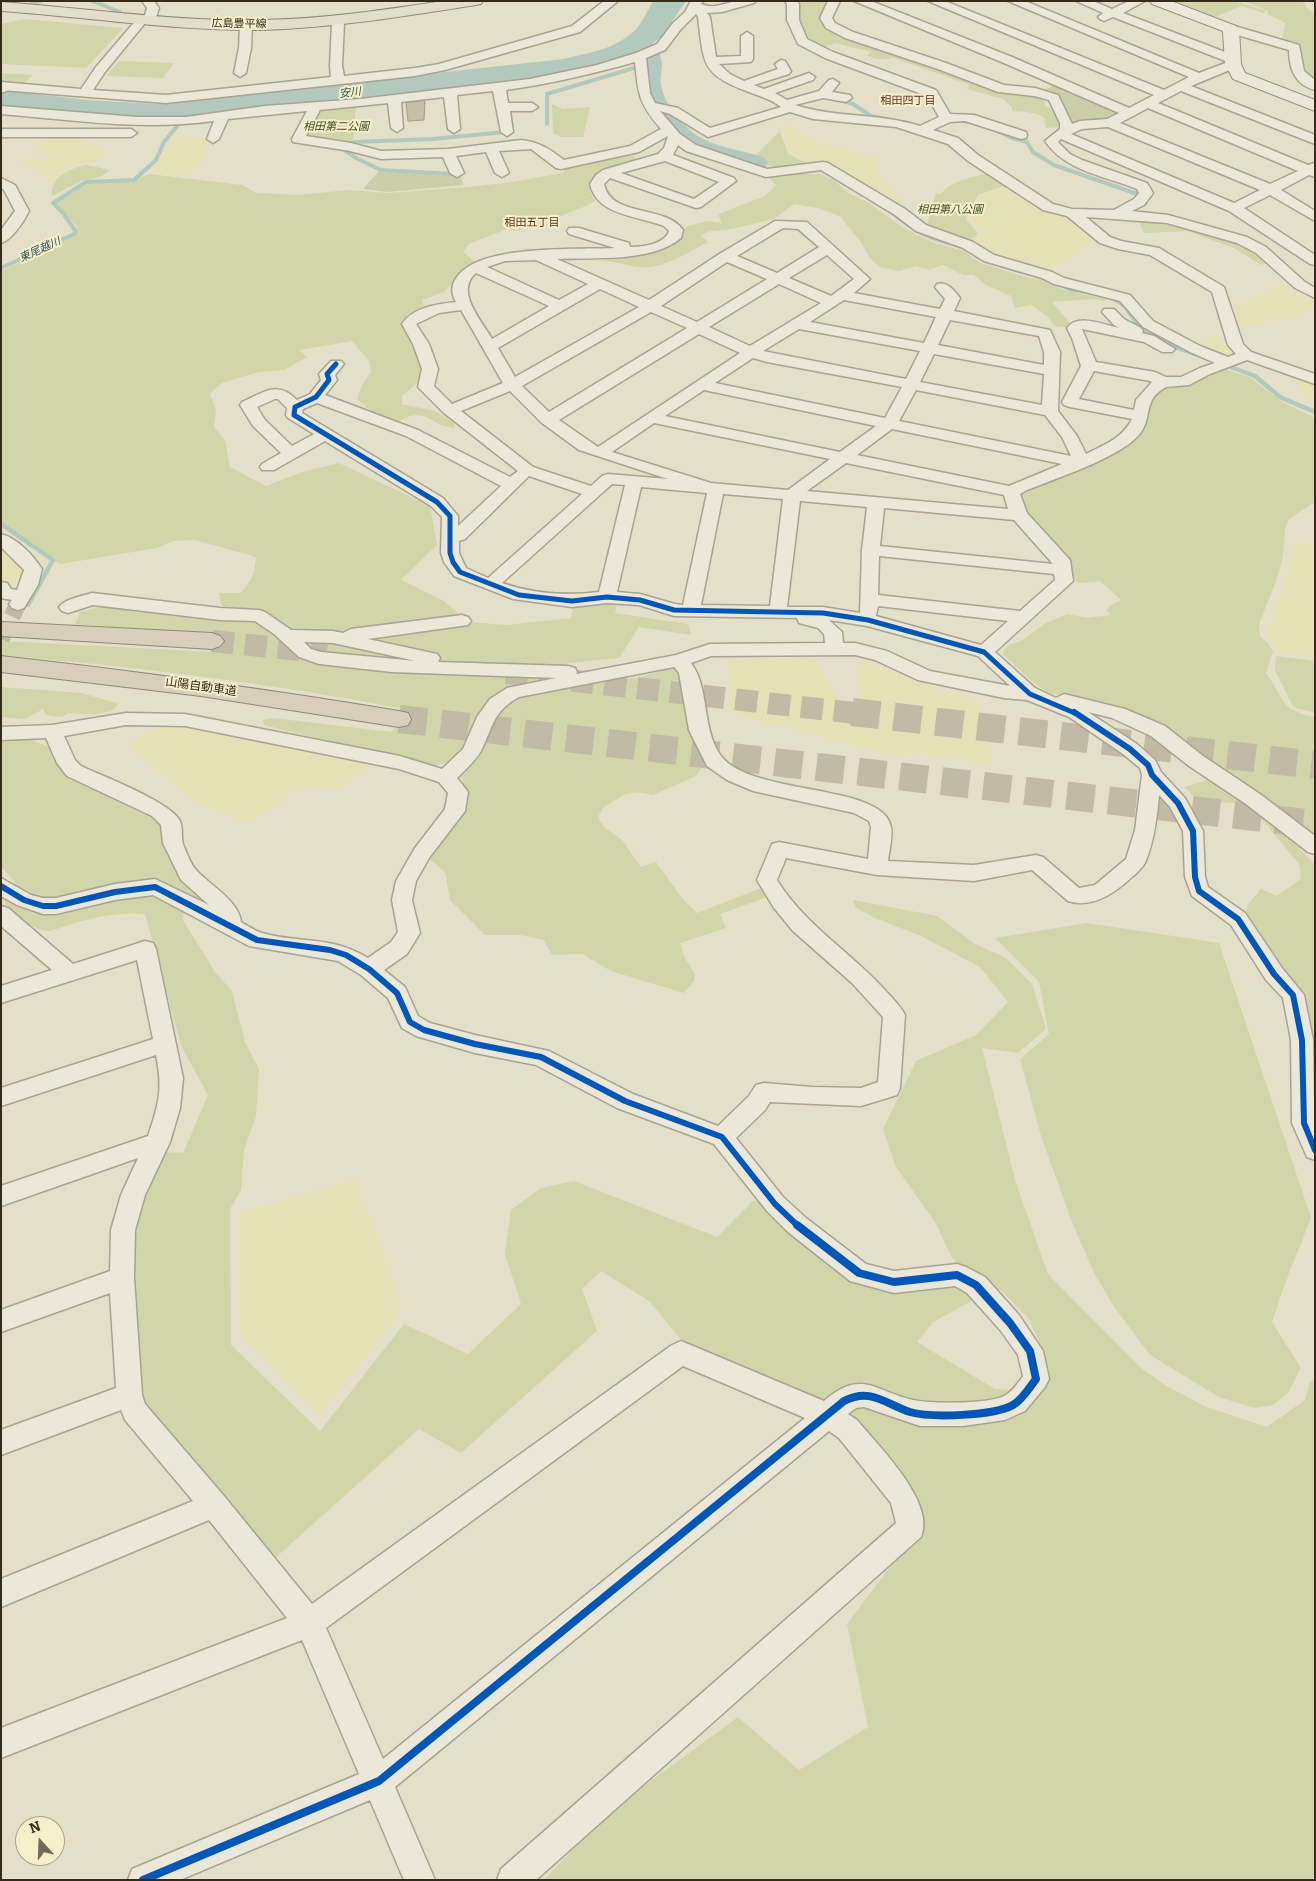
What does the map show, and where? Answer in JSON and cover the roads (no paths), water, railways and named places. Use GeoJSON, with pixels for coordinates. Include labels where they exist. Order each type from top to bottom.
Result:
{"type":"FeatureCollection","features":[{"type":"Feature","properties":{"kind":"highway"},"geometry":{"type":"LineString","coordinates":[[1,629],[212,641]]}},
{"type":"Feature","properties":{"kind":"highway","name":"山陽自動車道"},"geometry":{"type":"LineString","coordinates":[[1,664],[238,692],[400,719]]}},
{"type":"Feature","properties":{"kind":"main road","name":"広島豊平線"},"geometry":{"type":"LineString","coordinates":[[1,6],[144,19],[246,25],[334,20],[476,1]]}},
{"type":"Feature","properties":{"kind":"street"},"geometry":{"type":"LineString","coordinates":[[84,94],[100,70],[144,19],[152,14],[152,8],[148,1]]}},
{"type":"Feature","properties":{"kind":"street"},"geometry":{"type":"LineString","coordinates":[[2,87],[84,94],[179,98],[430,69],[558,35],[585,24],[612,1]]}},
{"type":"Feature","properties":{"kind":"street"},"geometry":{"type":"LineString","coordinates":[[714,5],[730,1]]}},
{"type":"Feature","properties":{"kind":"street"},"geometry":{"type":"LineString","coordinates":[[696,3],[704,10],[714,11],[750,1]]}},
{"type":"Feature","properties":{"kind":"street"},"geometry":{"type":"LineString","coordinates":[[791,1],[793,20],[802,41],[829,55],[932,93],[946,119]]}},
{"type":"Feature","properties":{"kind":"street"},"geometry":{"type":"LineString","coordinates":[[834,1],[826,18],[830,24],[852,36],[942,66],[1002,89],[1035,92],[1054,98],[1066,123],[1063,132]]}},
{"type":"Feature","properties":{"kind":"street"},"geometry":{"type":"LineString","coordinates":[[860,1],[1008,60],[1129,113]]}},
{"type":"Feature","properties":{"kind":"street"},"geometry":{"type":"LineString","coordinates":[[934,1],[1164,95]]}},
{"type":"Feature","properties":{"kind":"street"},"geometry":{"type":"LineString","coordinates":[[1014,1],[1200,77]]}},
{"type":"Feature","properties":{"kind":"street"},"geometry":{"type":"LineString","coordinates":[[1082,1],[1236,67],[1315,106]]}},
{"type":"Feature","properties":{"kind":"street"},"geometry":{"type":"LineString","coordinates":[[1008,60],[1139,1]]}},
{"type":"Feature","properties":{"kind":"street"},"geometry":{"type":"LineString","coordinates":[[1157,1],[1231,29],[1295,48],[1294,65],[1298,73],[1315,86]]}},
{"type":"Feature","properties":{"kind":"street"},"geometry":{"type":"LineString","coordinates":[[1,110],[128,120],[186,122],[265,110],[339,105],[499,87],[566,76],[640,56],[661,48],[677,26],[690,14],[696,3]]}},
{"type":"Feature","properties":{"kind":"street"},"geometry":{"type":"LineString","coordinates":[[696,3],[704,17],[709,54],[715,69],[720,74],[743,85],[777,98],[788,106],[813,115],[851,120],[882,120],[922,130],[953,141],[973,158],[1048,207],[1072,213],[1117,214],[1168,219],[1242,240],[1261,250],[1300,285],[1315,294]]}},
{"type":"Feature","properties":{"kind":"street"},"geometry":{"type":"LineString","coordinates":[[852,36],[898,17],[972,3]]}},
{"type":"Feature","properties":{"kind":"street"},"geometry":{"type":"LineString","coordinates":[[338,23],[335,81],[339,105]]}},
{"type":"Feature","properties":{"kind":"street"},"geometry":{"type":"LineString","coordinates":[[240,72],[246,48],[246,25]]}},
{"type":"Feature","properties":{"kind":"street"},"geometry":{"type":"LineString","coordinates":[[1231,29],[1236,67]]}},
{"type":"Feature","properties":{"kind":"street"},"geometry":{"type":"LineString","coordinates":[[712,61],[747,59],[747,36]]}},
{"type":"Feature","properties":{"kind":"street"},"geometry":{"type":"LineString","coordinates":[[640,56],[644,93],[656,106],[674,111],[708,133],[823,94],[846,98]]}},
{"type":"Feature","properties":{"kind":"street"},"geometry":{"type":"LineString","coordinates":[[743,85],[785,71],[781,64]]}},
{"type":"Feature","properties":{"kind":"street"},"geometry":{"type":"LineString","coordinates":[[1117,214],[1144,198],[1146,193],[1142,186],[1075,162],[1060,154],[1051,141],[1063,132],[1080,125],[1110,123],[1200,77],[1216,70],[1236,67]]}},
{"type":"Feature","properties":{"kind":"street"},"geometry":{"type":"LineString","coordinates":[[764,93],[809,77]]}},
{"type":"Feature","properties":{"kind":"street"},"geometry":{"type":"LineString","coordinates":[[1035,92],[1057,82]]}},
{"type":"Feature","properties":{"kind":"street"},"geometry":{"type":"LineString","coordinates":[[823,94],[833,83]]}},
{"type":"Feature","properties":{"kind":"street"},"geometry":{"type":"LineString","coordinates":[[499,87],[507,132]]}},
{"type":"Feature","properties":{"kind":"street"},"geometry":{"type":"LineString","coordinates":[[1182,87],[1315,140]]}},
{"type":"Feature","properties":{"kind":"street"},"geometry":{"type":"LineString","coordinates":[[450,93],[454,129]]}},
{"type":"Feature","properties":{"kind":"street"},"geometry":{"type":"LineString","coordinates":[[394,99],[397,128]]}},
{"type":"Feature","properties":{"kind":"street"},"geometry":{"type":"LineString","coordinates":[[1148,104],[1313,170]]}},
{"type":"Feature","properties":{"kind":"street"},"geometry":{"type":"LineString","coordinates":[[656,106],[655,114],[673,134],[698,151],[766,173],[823,166],[900,212],[921,228],[968,245],[996,261],[1047,275],[1059,281],[1125,298],[1148,324],[1195,349],[1229,362]]}},
{"type":"Feature","properties":{"kind":"street"},"geometry":{"type":"LineString","coordinates":[[315,107],[298,139],[351,147],[381,155],[448,153],[521,144],[540,148],[561,166],[634,149],[673,134]]}},
{"type":"Feature","properties":{"kind":"street"},"geometry":{"type":"LineString","coordinates":[[503,107],[532,107]]}},
{"type":"Feature","properties":{"kind":"street"},"geometry":{"type":"LineString","coordinates":[[213,139],[223,116]]}},
{"type":"Feature","properties":{"kind":"street"},"geometry":{"type":"LineString","coordinates":[[922,130],[946,119],[962,117],[986,122],[1021,135]]}},
{"type":"Feature","properties":{"kind":"street"},"geometry":{"type":"LineString","coordinates":[[1,133],[153,134],[171,130],[186,122]]}},
{"type":"Feature","properties":{"kind":"street"},"geometry":{"type":"LineString","coordinates":[[1110,123],[1270,189],[1315,217]]}},
{"type":"Feature","properties":{"kind":"street"},"geometry":{"type":"LineString","coordinates":[[1063,132],[1234,208],[1315,261]]}},
{"type":"Feature","properties":{"kind":"street"},"geometry":{"type":"LineString","coordinates":[[673,134],[673,145],[664,156],[604,174],[596,184],[596,189],[603,200],[615,207],[669,223],[676,230],[676,235],[670,241],[652,249],[639,251],[505,258],[480,263],[465,274],[458,288],[465,305],[512,385],[548,420],[599,454],[711,488]]}},
{"type":"Feature","properties":{"kind":"street"},"geometry":{"type":"LineString","coordinates":[[491,148],[502,173]]}},
{"type":"Feature","properties":{"kind":"street"},"geometry":{"type":"LineString","coordinates":[[448,153],[457,173]]}},
{"type":"Feature","properties":{"kind":"street"},"geometry":{"type":"LineString","coordinates":[[610,173],[696,204],[729,181],[664,156]]}},
{"type":"Feature","properties":{"kind":"street"},"geometry":{"type":"LineString","coordinates":[[1,239],[19,218],[22,211],[10,188],[2,182],[15,170]]}},
{"type":"Feature","properties":{"kind":"street"},"geometry":{"type":"LineString","coordinates":[[1234,208],[1270,189],[1313,170]]}},
{"type":"Feature","properties":{"kind":"street"},"geometry":{"type":"LineString","coordinates":[[1072,213],[1105,240],[1118,245],[1154,251],[1219,290],[1236,345],[1246,356],[1315,379]]}},
{"type":"Feature","properties":{"kind":"street"},"geometry":{"type":"LineString","coordinates":[[450,410],[512,385],[649,307],[726,256],[780,224],[802,225],[863,279],[837,299],[751,352],[599,454]]}},
{"type":"Feature","properties":{"kind":"street"},"geometry":{"type":"LineString","coordinates":[[574,231],[639,251]]}},
{"type":"Feature","properties":{"kind":"street"},"geometry":{"type":"LineString","coordinates":[[548,420],[828,248]]}},
{"type":"Feature","properties":{"kind":"street"},"geometry":{"type":"LineString","coordinates":[[538,256],[751,352],[768,357],[1050,412],[1075,444],[1079,452],[1080,464]]}},
{"type":"Feature","properties":{"kind":"street"},"geometry":{"type":"LineString","coordinates":[[726,256],[777,278],[837,299],[946,314],[1046,333],[1052,352],[1050,412]]}},
{"type":"Feature","properties":{"kind":"street"},"geometry":{"type":"LineString","coordinates":[[476,267],[560,306]]}},
{"type":"Feature","properties":{"kind":"street"},"geometry":{"type":"LineString","coordinates":[[489,347],[598,284]]}},
{"type":"Feature","properties":{"kind":"street"},"geometry":{"type":"LineString","coordinates":[[792,495],[890,423],[953,298],[942,286]]}},
{"type":"Feature","properties":{"kind":"street"},"geometry":{"type":"LineString","coordinates":[[465,305],[435,310],[411,321],[409,324],[421,344],[430,369],[426,387],[450,410],[527,470],[593,492]]}},
{"type":"Feature","properties":{"kind":"street"},"geometry":{"type":"LineString","coordinates":[[1109,312],[1119,322],[1181,357],[1205,364],[1205,371]]}},
{"type":"Feature","properties":{"kind":"street"},"geometry":{"type":"LineString","coordinates":[[798,324],[1052,371]]}},
{"type":"Feature","properties":{"kind":"street"},"geometry":{"type":"LineString","coordinates":[[1141,416],[1070,402],[1088,366],[1080,338],[1074,328],[1080,324],[1149,339]]}},
{"type":"Feature","properties":{"kind":"street"},"geometry":{"type":"LineString","coordinates":[[1088,366],[1155,377],[1162,382],[1184,382],[1205,371],[1246,356]]}},
{"type":"Feature","properties":{"kind":"street"},"geometry":{"type":"LineString","coordinates":[[295,407],[316,397],[329,380],[328,374],[336,364]]}},
{"type":"Feature","properties":{"kind":"street"},"geometry":{"type":"LineString","coordinates":[[652,418],[1012,492],[1021,486],[1080,464],[1124,441],[1134,431],[1141,416],[1144,400],[1162,382]]}},
{"type":"Feature","properties":{"kind":"street"},"geometry":{"type":"LineString","coordinates":[[703,385],[1080,464]]}},
{"type":"Feature","properties":{"kind":"street"},"geometry":{"type":"LineString","coordinates":[[291,454],[259,423],[248,405],[273,394],[282,394],[295,407]]}},
{"type":"Feature","properties":{"kind":"street"},"geometry":{"type":"LineString","coordinates":[[316,397],[412,433],[512,485]]}},
{"type":"Feature","properties":{"kind":"street"},"geometry":{"type":"LineString","coordinates":[[295,407],[294,415],[437,502],[450,516],[452,537],[450,553],[453,562],[460,572],[490,585],[519,595],[572,601],[607,596],[640,600],[674,610],[823,613],[868,620],[984,652],[1030,694],[1076,714],[1106,732],[1148,765],[1152,775],[1178,802],[1193,831],[1194,878],[1199,891],[1238,918],[1274,974],[1293,995],[1302,1040],[1304,1123],[1315,1150]]}},
{"type":"Feature","properties":{"kind":"street"},"geometry":{"type":"LineString","coordinates":[[268,467],[325,434]]}},
{"type":"Feature","properties":{"kind":"street"},"geometry":{"type":"LineString","coordinates":[[452,537],[460,535],[527,470]]}},
{"type":"Feature","properties":{"kind":"street"},"geometry":{"type":"LineString","coordinates":[[490,585],[608,480],[1019,515]]}},
{"type":"Feature","properties":{"kind":"street"},"geometry":{"type":"LineString","coordinates":[[607,596],[634,482]]}},
{"type":"Feature","properties":{"kind":"street"},"geometry":{"type":"LineString","coordinates":[[691,610],[711,488]]}},
{"type":"Feature","properties":{"kind":"street"},"geometry":{"type":"LineString","coordinates":[[984,652],[1064,581],[1061,560],[1019,515],[1012,498],[1012,492]]}},
{"type":"Feature","properties":{"kind":"street"},"geometry":{"type":"LineString","coordinates":[[786,612],[792,495]]}},
{"type":"Feature","properties":{"kind":"street"},"geometry":{"type":"LineString","coordinates":[[868,620],[871,550],[876,502]]}},
{"type":"Feature","properties":{"kind":"street"},"geometry":{"type":"LineString","coordinates":[[1,539],[16,550],[33,569],[29,585],[20,600],[4,592],[1,587]]}},
{"type":"Feature","properties":{"kind":"street"},"geometry":{"type":"LineString","coordinates":[[871,550],[1063,570]]}},
{"type":"Feature","properties":{"kind":"street"},"geometry":{"type":"LineString","coordinates":[[68,608],[92,599],[220,614],[259,616],[304,653],[319,658],[392,666],[556,672],[621,672]]}},
{"type":"Feature","properties":{"kind":"street"},"geometry":{"type":"LineString","coordinates":[[870,600],[1024,616]]}},
{"type":"Feature","properties":{"kind":"street"},"geometry":{"type":"LineString","coordinates":[[786,612],[824,624],[834,632],[835,649]]}},
{"type":"Feature","properties":{"kind":"street"},"geometry":{"type":"LineString","coordinates":[[285,636],[333,637],[462,621]]}},
{"type":"Feature","properties":{"kind":"street"},"geometry":{"type":"LineString","coordinates":[[333,637],[429,658],[459,669]]}},
{"type":"Feature","properties":{"kind":"street"},"geometry":{"type":"LineString","coordinates":[[446,777],[470,753],[490,708],[505,696],[524,690],[679,660],[710,650],[855,649],[881,655],[925,676],[1004,692],[1030,694],[1088,705],[1118,713],[1158,731],[1196,761],[1253,798],[1315,847]]}},
{"type":"Feature","properties":{"kind":"street"},"geometry":{"type":"LineString","coordinates":[[679,660],[688,672],[699,730],[714,761],[734,775],[760,786],[859,807],[877,817],[881,827],[877,868]]}},
{"type":"Feature","properties":{"kind":"street"},"geometry":{"type":"LineString","coordinates":[[1,734],[52,731],[126,719],[185,720],[400,763],[446,777],[458,792],[455,811],[422,853],[406,881],[402,900],[409,933],[398,948],[369,969]]}},
{"type":"Feature","properties":{"kind":"street"},"geometry":{"type":"LineString","coordinates":[[52,731],[67,763],[74,771],[159,811],[171,823],[173,843],[188,875],[212,895],[230,918],[232,928]]}},
{"type":"Feature","properties":{"kind":"street"},"geometry":{"type":"LineString","coordinates":[[722,1137],[757,1103],[764,1092],[812,1096],[861,1097],[889,1088],[894,1015],[860,977],[800,925],[781,903],[767,880],[779,849],[877,868],[974,873],[1036,862],[1075,896],[1100,892],[1113,884],[1135,862],[1145,830],[1152,775]]}},
{"type":"Feature","properties":{"kind":"street"},"geometry":{"type":"LineString","coordinates":[[1,886],[24,900],[43,906],[56,906],[115,892],[155,887],[257,940],[304,948],[330,950],[346,955],[369,969],[397,993],[410,1022],[424,1030],[475,1044],[541,1056],[625,1101],[722,1137],[774,1204],[797,1225],[859,1273],[894,1282],[957,1275],[976,1285],[1020,1336],[1030,1351],[1034,1365],[1036,1380],[1012,1405],[996,1411],[965,1414],[913,1413],[866,1394],[837,1405],[828,1415],[378,1781],[143,1880]]}},
{"type":"Feature","properties":{"kind":"street"},"geometry":{"type":"LineString","coordinates":[[1,914],[70,974]]}},
{"type":"Feature","properties":{"kind":"street"},"geometry":{"type":"LineString","coordinates":[[1,995],[145,949],[172,1078],[169,1108],[158,1142],[133,1195],[122,1230],[122,1278],[130,1395],[134,1412],[214,1506],[309,1623],[420,1880]]}},
{"type":"Feature","properties":{"kind":"street"},"geometry":{"type":"LineString","coordinates":[[1,1098],[166,1043]]}},
{"type":"Feature","properties":{"kind":"street"},"geometry":{"type":"LineString","coordinates":[[1,1196],[158,1142]]}},
{"type":"Feature","properties":{"kind":"street"},"geometry":{"type":"LineString","coordinates":[[1,1321],[122,1278]]}},
{"type":"Feature","properties":{"kind":"street"},"geometry":{"type":"LineString","coordinates":[[1,1743],[309,1623],[681,1353],[828,1415],[848,1429],[903,1497],[911,1528],[512,1880]]}},
{"type":"Feature","properties":{"kind":"street"},"geometry":{"type":"LineString","coordinates":[[1,1443],[130,1395]]}},
{"type":"Feature","properties":{"kind":"street"},"geometry":{"type":"LineString","coordinates":[[1,1592],[214,1506]]}},
{"type":"Feature","properties":{"kind":"water","name":"安川"},"geometry":{"type":"Polygon","coordinates":[[[653,1],[686,1],[662,36],[639,53],[598,66],[521,81],[184,118],[133,117],[1,108],[1,90],[87,100],[157,104],[563,59],[602,49],[621,41],[637,28],[653,1]]]}},
{"type":"Feature","properties":{"kind":"waterway"},"geometry":{"type":"LineString","coordinates":[[32,3],[41,1]]}},
{"type":"Feature","properties":{"kind":"waterway"},"geometry":{"type":"LineString","coordinates":[[92,1],[120,12]]}},
{"type":"Feature","properties":{"kind":"waterway"},"geometry":{"type":"LineString","coordinates":[[639,41],[651,57],[651,87],[654,97],[674,127],[693,143],[703,148],[757,163]]}},
{"type":"Feature","properties":{"kind":"waterway"},"geometry":{"type":"LineString","coordinates":[[547,124],[547,94],[651,63]]}},
{"type":"Feature","properties":{"kind":"waterway"},"geometry":{"type":"LineString","coordinates":[[840,100],[853,104],[871,116],[892,120]]}},
{"type":"Feature","properties":{"kind":"waterway","name":"東尾越川"},"geometry":{"type":"LineString","coordinates":[[1,268],[74,234],[76,232],[63,213],[53,203],[86,182],[134,180],[156,160],[164,142],[182,120]]}},
{"type":"Feature","properties":{"kind":"waterway"},"geometry":{"type":"LineString","coordinates":[[955,120],[976,123]]}},
{"type":"Feature","properties":{"kind":"waterway"},"geometry":{"type":"LineString","coordinates":[[996,130],[1012,138],[1027,142],[1033,152],[1054,165],[1140,195],[1137,199]]}},
{"type":"Feature","properties":{"kind":"waterway"},"geometry":{"type":"LineString","coordinates":[[346,146],[354,142],[432,139],[507,132]]}},
{"type":"Feature","properties":{"kind":"waterway"},"geometry":{"type":"LineString","coordinates":[[340,147],[356,158],[381,170],[454,174]]}},
{"type":"Feature","properties":{"kind":"waterway"},"geometry":{"type":"LineString","coordinates":[[890,211],[906,224],[930,237],[959,245]]}},
{"type":"Feature","properties":{"kind":"waterway"},"geometry":{"type":"LineString","coordinates":[[1000,265],[1022,272]]}},
{"type":"Feature","properties":{"kind":"waterway"},"geometry":{"type":"LineString","coordinates":[[1057,283],[1072,290],[1084,291]]}},
{"type":"Feature","properties":{"kind":"waterway"},"geometry":{"type":"LineString","coordinates":[[1112,298],[1125,306],[1130,313]]}},
{"type":"Feature","properties":{"kind":"waterway"},"geometry":{"type":"LineString","coordinates":[[1129,312],[1138,325],[1178,348],[1255,376],[1280,397],[1315,412]]}},
{"type":"Feature","properties":{"kind":"waterway","name":"東尾越川"},"geometry":{"type":"LineString","coordinates":[[1,524],[53,560],[28,605]]}},
{"type":"Feature","properties":{"kind":"tunnel"},"geometry":{"type":"LineString","coordinates":[[1,639],[18,604]]}},
{"type":"Feature","properties":{"kind":"tunnel"},"geometry":{"type":"LineString","coordinates":[[212,641],[327,653]]}},
{"type":"Feature","properties":{"kind":"tunnel"},"geometry":{"type":"LineString","coordinates":[[506,673],[863,714]]}},
{"type":"Feature","properties":{"kind":"tunnel"},"geometry":{"type":"LineString","coordinates":[[852,712],[1315,765]]}},
{"type":"Feature","properties":{"kind":"tunnel"},"geometry":{"type":"LineString","coordinates":[[399,719],[1315,824]]}},
{"type":"Feature","properties":{"kind":"district","name":"相田四丁目"},"geometry":{"type":"Point","coordinates":[908,101]}},
{"type":"Feature","properties":{"kind":"district","name":"相田五丁目"},"geometry":{"type":"Point","coordinates":[532,223]}},
{"type":"Feature","properties":{"kind":"park label","name":"相田第二公園"},"geometry":{"type":"Point","coordinates":[336,127]}},
{"type":"Feature","properties":{"kind":"park label","name":"相田第八公園"},"geometry":{"type":"Point","coordinates":[950,210]}}]}
